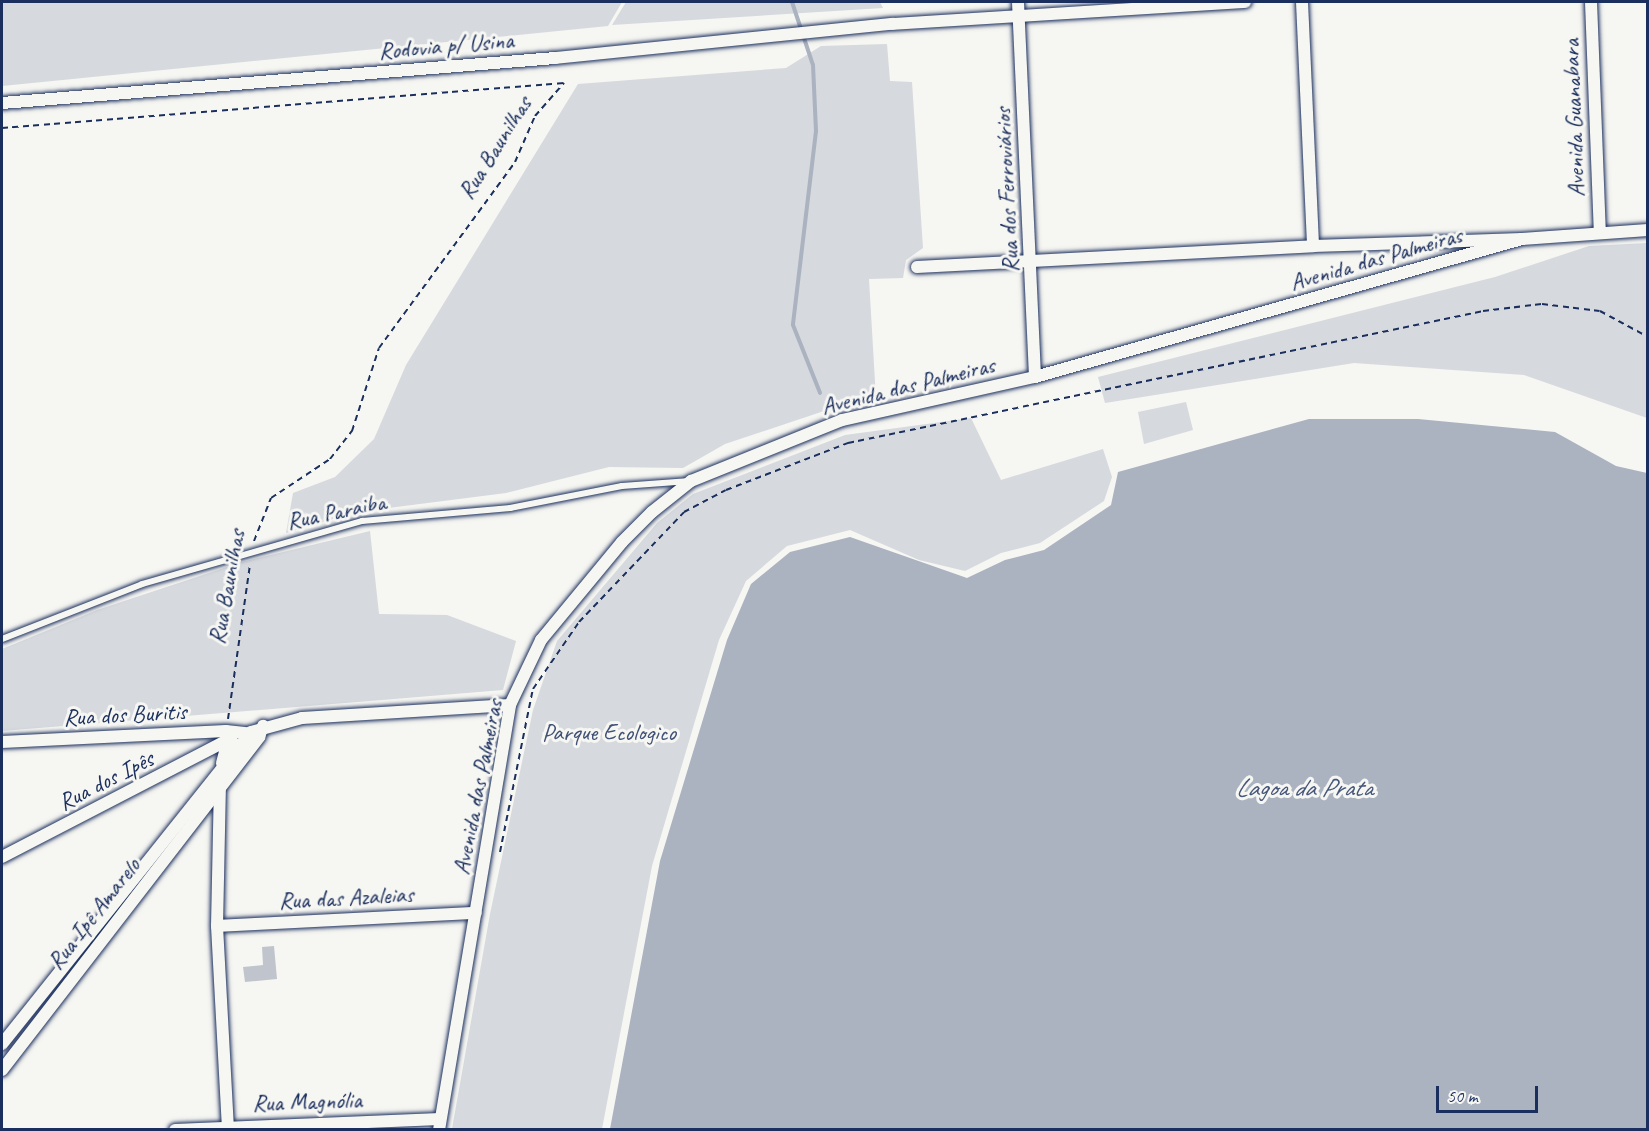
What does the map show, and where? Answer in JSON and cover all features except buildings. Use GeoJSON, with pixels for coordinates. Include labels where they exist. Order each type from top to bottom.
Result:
{"type":"FeatureCollection","features":[{"type":"Feature","properties":{"kind":"street","name":"Rua dos Ferroviários"},"geometry":{"type":"LineString","coordinates":[[1018,2],[1032,259],[1035,377]]}},
{"type":"Feature","properties":{"kind":"street","name":"Rodovia p/ Usina"},"geometry":{"type":"LineString","coordinates":[[2,103],[555,58],[892,24],[1245,2]]}},
{"type":"Feature","properties":{"kind":"street"},"geometry":{"type":"LineString","coordinates":[[1302,2],[1313,246]]}},
{"type":"Feature","properties":{"kind":"street","name":"Avenida Guanabara"},"geometry":{"type":"LineString","coordinates":[[1590,2],[1600,232]]}},
{"type":"Feature","properties":{"kind":"street"},"geometry":{"type":"LineString","coordinates":[[917,267],[1032,259],[1522,239],[1647,230]]}},
{"type":"Feature","properties":{"kind":"street","name":"Avenida das Palmeiras"},"geometry":{"type":"LineString","coordinates":[[439,1124],[510,705],[541,640],[621,542],[691,481],[842,420],[1035,377],[1522,239]]}},
{"type":"Feature","properties":{"kind":"street","name":"Rua dos Buritis"},"geometry":{"type":"LineString","coordinates":[[2,742],[236,741],[302,718],[510,705]]}},
{"type":"Feature","properties":{"kind":"street"},"geometry":{"type":"LineString","coordinates":[[228,1128],[217,926],[220,767],[236,741],[257,732]]}},
{"type":"Feature","properties":{"kind":"street"},"geometry":{"type":"LineString","coordinates":[[220,785],[236,741]]}},
{"type":"Feature","properties":{"kind":"street","name":"Rua dos Ipês"},"geometry":{"type":"LineString","coordinates":[[2,857],[236,741]]}},
{"type":"Feature","properties":{"kind":"street","name":"Rua Ipê Amarelo"},"geometry":{"type":"LineString","coordinates":[[2,1044],[220,767]]}},
{"type":"Feature","properties":{"kind":"street","name":"Rua Ipê Amarelo"},"geometry":{"type":"LineString","coordinates":[[2,1070],[220,785]]}},
{"type":"Feature","properties":{"kind":"street","name":"Rua das Azaleias"},"geometry":{"type":"LineString","coordinates":[[217,926],[476,913]]}},
{"type":"Feature","properties":{"kind":"street"},"geometry":{"type":"LineString","coordinates":[[42,991],[55,999]]}},
{"type":"Feature","properties":{"kind":"street","name":"Rua Magnólia"},"geometry":{"type":"LineString","coordinates":[[176,1130],[439,1124]]}},
{"type":"Feature","properties":{"kind":"lane","name":"Rua Paraiba"},"geometry":{"type":"LineString","coordinates":[[2,639],[89,602],[252,550],[362,521],[510,508],[632,485],[691,481]]}},
{"type":"Feature","properties":{"kind":"path","name":"Rua Baunilhas"},"geometry":{"type":"LineString","coordinates":[[2,128],[564,83],[536,116],[515,162],[379,348],[352,431],[330,459],[272,498],[258,524],[252,550],[236,741]]}},
{"type":"Feature","properties":{"kind":"path"},"geometry":{"type":"LineString","coordinates":[[498,860],[533,689],[579,622],[684,512],[726,490],[848,443],[1483,311],[1542,304],[1600,311],[1647,337]]}},
{"type":"Feature","properties":{"kind":"green space"},"geometry":{"type":"Polygon","coordinates":[[[2,2],[622,2],[608,26],[2,86],[2,2]]]}},
{"type":"Feature","properties":{"kind":"green space"},"geometry":{"type":"Polygon","coordinates":[[[626,2],[880,2],[883,8],[612,25],[626,2]]]}},
{"type":"Feature","properties":{"kind":"green space"},"geometry":{"type":"Polygon","coordinates":[[[887,44],[890,81],[912,82],[923,248],[906,260],[903,278],[869,279],[876,399],[830,409],[725,444],[683,468],[609,467],[506,493],[357,512],[286,533],[293,493],[335,477],[374,439],[406,365],[578,84],[786,68],[821,46],[887,44]]]}},
{"type":"Feature","properties":{"kind":"green space"},"geometry":{"type":"Polygon","coordinates":[[[1647,243],[1647,418],[1524,375],[1354,363],[1105,403],[1098,377],[1495,277],[1589,246],[1647,243]]]}},
{"type":"Feature","properties":{"kind":"green space"},"geometry":{"type":"Polygon","coordinates":[[[1186,402],[1193,430],[1144,444],[1138,412],[1186,402]]]}},
{"type":"Feature","properties":{"kind":"green space","name":"Parque Ecologico"},"geometry":{"type":"Polygon","coordinates":[[[971,418],[1001,480],[1103,449],[1112,477],[1104,501],[1040,543],[1001,553],[965,571],[919,560],[850,530],[787,546],[746,581],[719,640],[652,866],[602,1129],[452,1129],[490,914],[533,710],[557,641],[657,523],[693,494],[845,435],[971,418]]]}},
{"type":"Feature","properties":{"kind":"green space"},"geometry":{"type":"Polygon","coordinates":[[[370,531],[379,614],[447,615],[516,641],[503,690],[2,731],[2,649],[97,610],[242,562],[370,531]]]}},
{"type":"Feature","properties":{"kind":"water","name":"Lagoa da Prata"},"geometry":{"type":"Polygon","coordinates":[[[1309,419],[1418,419],[1555,432],[1616,466],[1647,473],[1647,1129],[610,1129],[660,861],[727,640],[751,584],[790,552],[850,537],[967,578],[1005,560],[1044,550],[1111,505],[1118,472],[1309,419]]]}},
{"type":"Feature","properties":{"kind":"waterway"},"geometry":{"type":"LineString","coordinates":[[792,2],[813,65],[816,131],[793,325],[820,393]]}}]}
